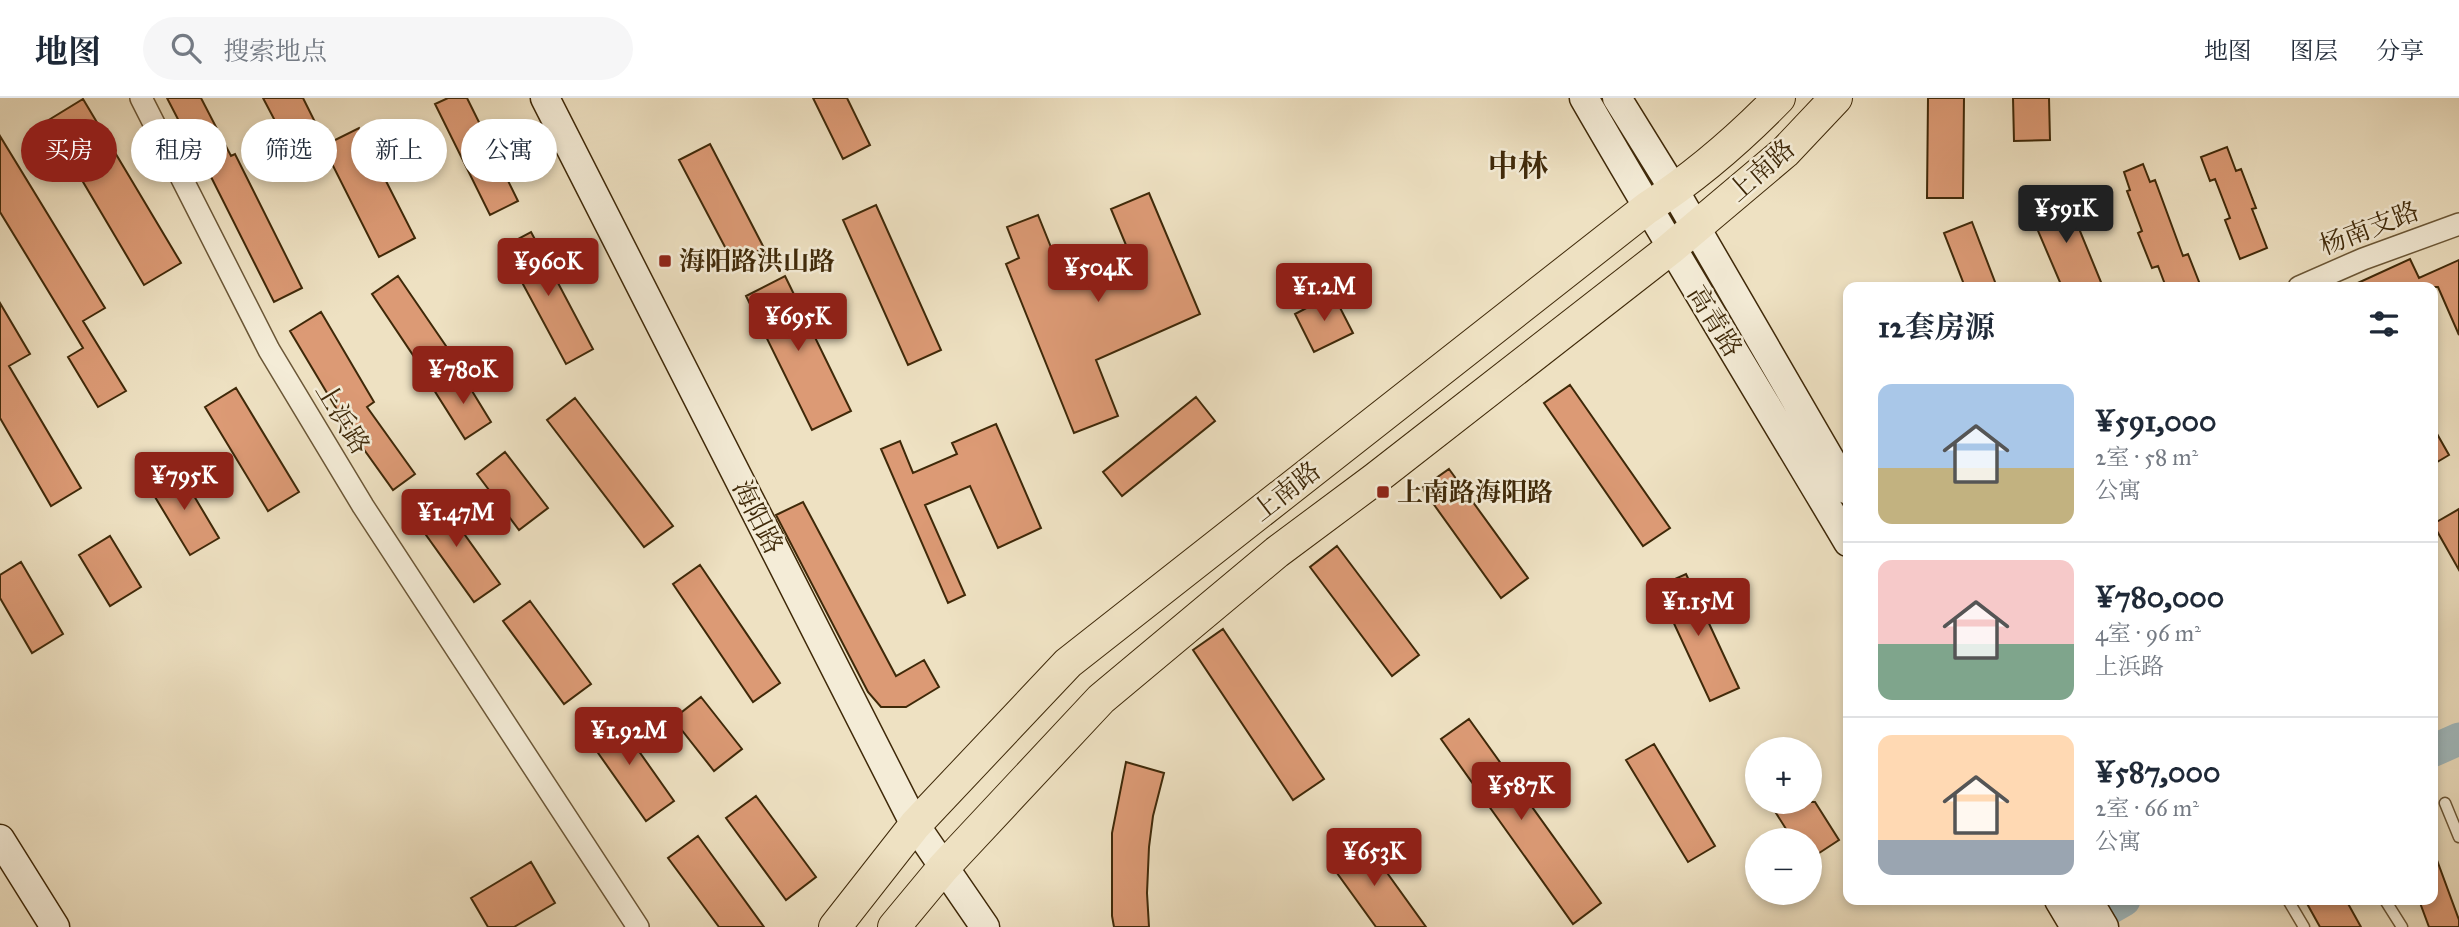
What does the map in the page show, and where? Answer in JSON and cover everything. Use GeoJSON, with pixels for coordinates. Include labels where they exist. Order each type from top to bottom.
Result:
{"type":"FeatureCollection","features":[{"type":"Feature","properties":{"kind":"main road","name":"海阳路"},"geometry":{"type":"LineString","coordinates":[[545,98],[915,825],[985,927]]}},
{"type":"Feature","properties":{"kind":"main road","name":"高青路"},"geometry":{"type":"LineString","coordinates":[[1584,98],[1670,249],[1712,313],[1843,534]]}},
{"type":"Feature","properties":{"kind":"main road","name":"高青路"},"geometry":{"type":"LineString","coordinates":[[1617,98],[1674,190],[1843,482]]}},
{"type":"Feature","properties":{"kind":"main road","name":"上南路"},"geometry":{"type":"LineString","coordinates":[[835,927],[915,825],[1068,663],[1647,208],[1674,190],[1755,122],[1779,98]]}},
{"type":"Feature","properties":{"kind":"main road","name":"上南路"},"geometry":{"type":"LineString","coordinates":[[894,927],[943,868],[1101,699],[1277,552],[1670,249],[1785,152],[1836,98]]}},
{"type":"Feature","properties":{"kind":"main road"},"geometry":{"type":"LineString","coordinates":[[0,839],[55,927]]}},
{"type":"Feature","properties":{"kind":"main road"},"geometry":{"type":"LineString","coordinates":[[2062,905],[2075,927]]}},
{"type":"Feature","properties":{"kind":"main road"},"geometry":{"type":"LineString","coordinates":[[2091,905],[2104,927]]}},
{"type":"Feature","properties":{"kind":"street","name":"上浜路"},"geometry":{"type":"LineString","coordinates":[[141,98],[269,350],[363,506],[638,927]]}},
{"type":"Feature","properties":{"kind":"street","name":"杨南支路"},"geometry":{"type":"LineString","coordinates":[[2312,282],[2459,224]]}},
{"type":"Feature","properties":{"kind":"lane"},"geometry":{"type":"LineString","coordinates":[[2445,803],[2459,837]]}},
{"type":"Feature","properties":{"kind":"lane"},"geometry":{"type":"LineString","coordinates":[[2291,905],[2304,927]]}},
{"type":"Feature","properties":{"kind":"lane"},"geometry":{"type":"LineString","coordinates":[[2388,905],[2402,927]]}},
{"type":"Feature","properties":{"kind":"building"},"geometry":{"type":"Polygon","coordinates":[[[167,98],[201,98],[212,119],[178,119],[167,98]]]}},
{"type":"Feature","properties":{"kind":"building"},"geometry":{"type":"Polygon","coordinates":[[[263,98],[303,98],[314,119],[274,119],[263,98]]]}},
{"type":"Feature","properties":{"kind":"building"},"geometry":{"type":"Polygon","coordinates":[[[448,98],[467,98],[477,119],[461,119],[461,156],[447,128],[447,119],[442,119],[435,104],[448,98]]]}},
{"type":"Feature","properties":{"kind":"building"},"geometry":{"type":"Polygon","coordinates":[[[813,98],[847,98],[870,145],[843,159],[813,98]]]}},
{"type":"Feature","properties":{"kind":"building"},"geometry":{"type":"Polygon","coordinates":[[[1928,98],[1964,98],[1963,198],[1927,198],[1928,98]]]}},
{"type":"Feature","properties":{"kind":"building"},"geometry":{"type":"Polygon","coordinates":[[[2013,98],[2049,98],[2050,140],[2014,141],[2013,98]]]}},
{"type":"Feature","properties":{"kind":"building"},"geometry":{"type":"Polygon","coordinates":[[[83,99],[95,119],[50,119],[83,99]]]}},
{"type":"Feature","properties":{"kind":"building"},"geometry":{"type":"Polygon","coordinates":[[[351,132],[351,182],[386,182],[415,238],[379,257],[337,174],[337,139],[351,132]]]}},
{"type":"Feature","properties":{"kind":"building"},"geometry":{"type":"Polygon","coordinates":[[[0,136],[21,170],[21,182],[28,182],[105,308],[83,321],[126,391],[98,407],[68,357],[83,348],[0,212],[0,136]]]}},
{"type":"Feature","properties":{"kind":"building"},"geometry":{"type":"Polygon","coordinates":[[[710,144],[764,248],[734,264],[679,160],[710,144]]]}},
{"type":"Feature","properties":{"kind":"building"},"geometry":{"type":"Polygon","coordinates":[[[2227,147],[2236,171],[2241,169],[2267,248],[2240,259],[2225,220],[2230,218],[2215,179],[2210,181],[2201,157],[2227,147]]]}},
{"type":"Feature","properties":{"kind":"building"},"geometry":{"type":"Polygon","coordinates":[[[227,148],[231,156],[235,154],[241,166],[241,182],[249,182],[302,288],[274,302],[214,182],[227,182],[227,148]]]}},
{"type":"Feature","properties":{"kind":"building"},"geometry":{"type":"Polygon","coordinates":[[[117,156],[181,263],[144,285],[83,182],[117,182],[117,156]]]}},
{"type":"Feature","properties":{"kind":"building"},"geometry":{"type":"Polygon","coordinates":[[[2143,164],[2150,182],[2155,180],[2183,256],[2188,254],[2199,282],[2164,282],[2158,266],[2152,268],[2138,233],[2142,231],[2127,191],[2130,190],[2124,172],[2143,164]]]}},
{"type":"Feature","properties":{"kind":"building"},"geometry":{"type":"Polygon","coordinates":[[[474,182],[509,182],[518,201],[490,215],[474,182]]]}},
{"type":"Feature","properties":{"kind":"building"},"geometry":{"type":"Polygon","coordinates":[[[1149,193],[1200,314],[1096,360],[1118,416],[1074,433],[1006,264],[1019,258],[1007,227],[1038,215],[1061,272],[1126,245],[1111,209],[1149,193]]]}},
{"type":"Feature","properties":{"kind":"building"},"geometry":{"type":"Polygon","coordinates":[[[2066,197],[2101,282],[2060,282],[2030,212],[2066,197]]]}},
{"type":"Feature","properties":{"kind":"building"},"geometry":{"type":"Polygon","coordinates":[[[876,205],[941,350],[908,365],[843,220],[876,205]]]}},
{"type":"Feature","properties":{"kind":"building"},"geometry":{"type":"Polygon","coordinates":[[[1972,222],[1995,282],[1963,282],[1944,233],[1972,222]]]}},
{"type":"Feature","properties":{"kind":"building"},"geometry":{"type":"Polygon","coordinates":[[[531,232],[593,349],[566,364],[503,247],[531,232]]]}},
{"type":"Feature","properties":{"kind":"building"},"geometry":{"type":"Polygon","coordinates":[[[2410,259],[2419,278],[2459,260],[2459,335],[2438,282],[2360,282],[2410,259]]]}},
{"type":"Feature","properties":{"kind":"building"},"geometry":{"type":"Polygon","coordinates":[[[398,276],[446,346],[419,364],[372,294],[398,276]]]}},
{"type":"Feature","properties":{"kind":"building"},"geometry":{"type":"Polygon","coordinates":[[[785,276],[851,411],[812,430],[746,296],[785,276]]]}},
{"type":"Feature","properties":{"kind":"building"},"geometry":{"type":"Polygon","coordinates":[[[1333,294],[1353,333],[1314,352],[1295,314],[1333,294]]]}},
{"type":"Feature","properties":{"kind":"building"},"geometry":{"type":"Polygon","coordinates":[[[0,303],[30,354],[9,366],[81,488],[51,506],[0,418],[0,303]]]}},
{"type":"Feature","properties":{"kind":"building"},"geometry":{"type":"Polygon","coordinates":[[[321,312],[374,402],[367,407],[415,474],[393,490],[345,423],[290,331],[321,312]]]}},
{"type":"Feature","properties":{"kind":"building"},"geometry":{"type":"Polygon","coordinates":[[[461,373],[491,422],[465,439],[434,390],[461,373]]]}},
{"type":"Feature","properties":{"kind":"building"},"geometry":{"type":"Polygon","coordinates":[[[1570,385],[1670,528],[1643,546],[1544,403],[1570,385]]]}},
{"type":"Feature","properties":{"kind":"building"},"geometry":{"type":"Polygon","coordinates":[[[236,388],[299,492],[268,511],[205,407],[236,388]]]}},
{"type":"Feature","properties":{"kind":"building"},"geometry":{"type":"Polygon","coordinates":[[[1196,397],[1215,421],[1122,496],[1103,472],[1196,397]]]}},
{"type":"Feature","properties":{"kind":"building"},"geometry":{"type":"Polygon","coordinates":[[[575,398],[673,526],[644,547],[547,420],[575,398]]]}},
{"type":"Feature","properties":{"kind":"building"},"geometry":{"type":"Polygon","coordinates":[[[996,424],[1041,528],[998,548],[970,486],[925,505],[965,595],[948,603],[881,449],[900,441],[913,473],[957,454],[952,443],[996,424]]]}},
{"type":"Feature","properties":{"kind":"building"},"geometry":{"type":"Polygon","coordinates":[[[2438,436],[2449,455],[2438,461],[2438,436]]]}},
{"type":"Feature","properties":{"kind":"building"},"geometry":{"type":"Polygon","coordinates":[[[505,452],[548,508],[519,530],[477,474],[505,452]]]}},
{"type":"Feature","properties":{"kind":"building"},"geometry":{"type":"Polygon","coordinates":[[[178,469],[219,538],[190,555],[149,487],[178,469]]]}},
{"type":"Feature","properties":{"kind":"building"},"geometry":{"type":"Polygon","coordinates":[[[1449,469],[1528,578],[1501,598],[1422,488],[1449,469]]]}},
{"type":"Feature","properties":{"kind":"building"},"geometry":{"type":"Polygon","coordinates":[[[437,496],[500,584],[474,602],[411,514],[437,496]]]}},
{"type":"Feature","properties":{"kind":"building"},"geometry":{"type":"Polygon","coordinates":[[[803,502],[896,676],[924,660],[939,687],[906,707],[881,707],[868,692],[776,515],[803,502]]]}},
{"type":"Feature","properties":{"kind":"building"},"geometry":{"type":"Polygon","coordinates":[[[2459,509],[2459,570],[2438,533],[2438,521],[2459,509]]]}},
{"type":"Feature","properties":{"kind":"building"},"geometry":{"type":"Polygon","coordinates":[[[110,536],[141,587],[110,606],[79,555],[110,536]]]}},
{"type":"Feature","properties":{"kind":"building"},"geometry":{"type":"Polygon","coordinates":[[[1337,546],[1419,655],[1392,676],[1310,567],[1337,546]]]}},
{"type":"Feature","properties":{"kind":"building"},"geometry":{"type":"Polygon","coordinates":[[[21,562],[63,634],[32,653],[0,598],[0,575],[21,562]]]}},
{"type":"Feature","properties":{"kind":"building"},"geometry":{"type":"Polygon","coordinates":[[[700,565],[780,683],[753,702],[673,584],[700,565]]]}},
{"type":"Feature","properties":{"kind":"building"},"geometry":{"type":"Polygon","coordinates":[[[1686,574],[1739,688],[1710,701],[1657,587],[1686,574]]]}},
{"type":"Feature","properties":{"kind":"building"},"geometry":{"type":"Polygon","coordinates":[[[530,601],[591,684],[564,704],[503,621],[530,601]]]}},
{"type":"Feature","properties":{"kind":"building"},"geometry":{"type":"Polygon","coordinates":[[[1223,629],[1324,779],[1293,800],[1193,650],[1223,629]]]}},
{"type":"Feature","properties":{"kind":"building"},"geometry":{"type":"Polygon","coordinates":[[[701,697],[742,749],[714,771],[673,719],[701,697]]]}},
{"type":"Feature","properties":{"kind":"building"},"geometry":{"type":"Polygon","coordinates":[[[612,713],[674,801],[646,821],[584,733],[612,713]]]}},
{"type":"Feature","properties":{"kind":"building"},"geometry":{"type":"Polygon","coordinates":[[[1469,719],[1601,903],[1573,924],[1441,739],[1469,719]]]}},
{"type":"Feature","properties":{"kind":"building"},"geometry":{"type":"Polygon","coordinates":[[[1654,744],[1715,846],[1688,862],[1626,760],[1654,744]]]}},
{"type":"Feature","properties":{"kind":"building"},"geometry":{"type":"Polygon","coordinates":[[[1126,762],[1164,773],[1153,816],[1149,847],[1149,927],[1114,927],[1112,916],[1112,833],[1126,762]]]}},
{"type":"Feature","properties":{"kind":"building"},"geometry":{"type":"Polygon","coordinates":[[[756,796],[816,877],[786,900],[726,818],[756,796]]]}},
{"type":"Feature","properties":{"kind":"building"},"geometry":{"type":"Polygon","coordinates":[[[1822,813],[1839,840],[1822,851],[1822,828],[1785,828],[1777,814],[1822,813]]]}},
{"type":"Feature","properties":{"kind":"building"},"geometry":{"type":"Polygon","coordinates":[[[698,836],[764,927],[719,927],[668,858],[698,836]]]}},
{"type":"Feature","properties":{"kind":"building"},"geometry":{"type":"Polygon","coordinates":[[[1362,838],[1426,927],[1376,927],[1329,862],[1362,838]]]}},
{"type":"Feature","properties":{"kind":"building"},"geometry":{"type":"Polygon","coordinates":[[[531,862],[555,903],[514,927],[488,927],[471,898],[531,862]]]}},
{"type":"Feature","properties":{"kind":"building"},"geometry":{"type":"Polygon","coordinates":[[[2438,863],[2459,920],[2459,927],[2429,927],[2421,905],[2438,905],[2438,863]]]}},
{"type":"Feature","properties":{"kind":"building"},"geometry":{"type":"Polygon","coordinates":[[[2308,905],[2349,905],[2361,927],[2320,927],[2308,905]]]}},
{"type":"Feature","properties":{"kind":"waterway"},"geometry":{"type":"LineString","coordinates":[[2438,748],[2459,739]]}},
{"type":"Feature","properties":{"kind":"waterway"},"geometry":{"type":"LineString","coordinates":[[2077,927],[2115,905]]}},
{"type":"Feature","properties":{"kind":"place","name":"海阳路洪山路"},"geometry":{"type":"Point","coordinates":[665,261]}},
{"type":"Feature","properties":{"kind":"place","name":"上南路海阳路"},"geometry":{"type":"Point","coordinates":[1383,492]}},
{"type":"Feature","properties":{"kind":"district","name":"中林"},"geometry":{"type":"Point","coordinates":[1518,166]}}]}
